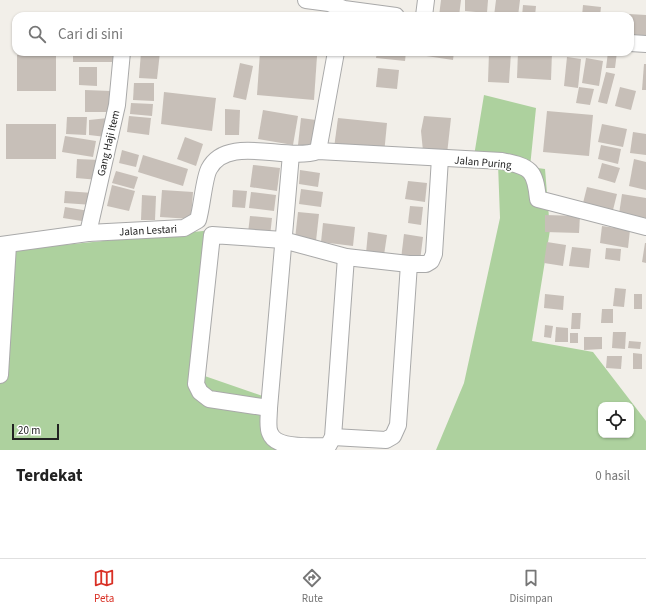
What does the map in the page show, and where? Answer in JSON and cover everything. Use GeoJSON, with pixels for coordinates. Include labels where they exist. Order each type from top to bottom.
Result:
{"type":"FeatureCollection","features":[{"type":"Feature","properties":{"kind":"street"},"geometry":{"type":"LineString","coordinates":[[306,0],[329,3],[344,8],[370,12]]}},
{"type":"Feature","properties":{"kind":"street"},"geometry":{"type":"LineString","coordinates":[[424,12],[426,0]]}},
{"type":"Feature","properties":{"kind":"street"},"geometry":{"type":"LineString","coordinates":[[634,42],[646,44]]}},
{"type":"Feature","properties":{"kind":"street","name":"Gang Haji Item"},"geometry":{"type":"LineString","coordinates":[[88,233],[117,105],[122,56]]}},
{"type":"Feature","properties":{"kind":"street"},"geometry":{"type":"LineString","coordinates":[[318,151],[335,56]]}},
{"type":"Feature","properties":{"kind":"street","name":"Jalan Lestari"},"geometry":{"type":"LineString","coordinates":[[4,245],[88,233],[184,228],[198,220],[203,205],[208,170],[214,159],[225,153],[243,150],[290,154],[308,154],[318,151]]}},
{"type":"Feature","properties":{"kind":"street","name":"Jalan Puring"},"geometry":{"type":"LineString","coordinates":[[318,151],[514,164],[534,174],[538,198],[646,227]]}},
{"type":"Feature","properties":{"kind":"street"},"geometry":{"type":"LineString","coordinates":[[290,154],[269,408],[269,433],[274,441],[288,446],[328,446],[333,437],[346,257]]}},
{"type":"Feature","properties":{"kind":"street"},"geometry":{"type":"LineString","coordinates":[[269,408],[209,399],[200,392],[196,384],[212,235],[283,240],[346,257],[409,264],[426,264],[431,261],[434,254],[440,158]]}},
{"type":"Feature","properties":{"kind":"street"},"geometry":{"type":"LineString","coordinates":[[0,375],[4,245]]}},
{"type":"Feature","properties":{"kind":"street"},"geometry":{"type":"LineString","coordinates":[[333,437],[386,440],[393,436],[398,425],[409,264]]}},
{"type":"Feature","properties":{"kind":"green space"},"geometry":{"type":"Polygon","coordinates":[[[484,95],[536,108],[530,167],[545,169],[550,230],[532,341],[593,352],[631,402],[598,402],[598,438],[634,438],[634,405],[646,421],[646,450],[436,450],[464,383],[500,218],[498,164],[473,162],[484,95]]]}},
{"type":"Feature","properties":{"kind":"green space"},"geometry":{"type":"Polygon","coordinates":[[[213,230],[196,373],[274,400],[268,445],[316,450],[0,450],[0,312],[13,250],[213,230]]]}},
{"type":"Feature","properties":{"kind":"building"},"geometry":{"type":"Polygon","coordinates":[[[441,0],[461,0],[460,12],[440,12],[441,0]]]}},
{"type":"Feature","properties":{"kind":"building"},"geometry":{"type":"Polygon","coordinates":[[[465,0],[488,0],[487,12],[465,11],[465,0]]]}},
{"type":"Feature","properties":{"kind":"building"},"geometry":{"type":"Polygon","coordinates":[[[496,0],[520,0],[518,12],[494,12],[496,0]]]}},
{"type":"Feature","properties":{"kind":"building"},"geometry":{"type":"Polygon","coordinates":[[[523,5],[536,6],[535,12],[522,12],[523,5]]]}},
{"type":"Feature","properties":{"kind":"building"},"geometry":{"type":"Polygon","coordinates":[[[583,5],[601,7],[600,12],[582,12],[583,5]]]}},
{"type":"Feature","properties":{"kind":"building"},"geometry":{"type":"Polygon","coordinates":[[[634,14],[646,15],[646,36],[634,35],[634,14]]]}},
{"type":"Feature","properties":{"kind":"building"},"geometry":{"type":"Polygon","coordinates":[[[17,56],[56,56],[56,91],[17,91],[17,56]]]}},
{"type":"Feature","properties":{"kind":"building"},"geometry":{"type":"Polygon","coordinates":[[[73,56],[118,56],[118,62],[73,62],[73,56]]]}},
{"type":"Feature","properties":{"kind":"building"},"geometry":{"type":"Polygon","coordinates":[[[141,56],[160,56],[157,79],[139,78],[141,56]]]}},
{"type":"Feature","properties":{"kind":"building"},"geometry":{"type":"Polygon","coordinates":[[[260,56],[317,56],[314,100],[257,95],[260,56]]]}},
{"type":"Feature","properties":{"kind":"building"},"geometry":{"type":"Polygon","coordinates":[[[376,56],[406,56],[405,61],[376,58],[376,56]]]}},
{"type":"Feature","properties":{"kind":"building"},"geometry":{"type":"Polygon","coordinates":[[[426,56],[454,56],[453,60],[426,56]]]}},
{"type":"Feature","properties":{"kind":"building"},"geometry":{"type":"Polygon","coordinates":[[[489,56],[511,56],[509,83],[488,82],[489,56]]]}},
{"type":"Feature","properties":{"kind":"building"},"geometry":{"type":"Polygon","coordinates":[[[518,56],[552,56],[551,80],[517,78],[518,56]]]}},
{"type":"Feature","properties":{"kind":"building"},"geometry":{"type":"Polygon","coordinates":[[[608,56],[616,56],[615,68],[606,68],[608,56]]]}},
{"type":"Feature","properties":{"kind":"building"},"geometry":{"type":"Polygon","coordinates":[[[567,57],[581,59],[578,88],[564,86],[567,57]]]}},
{"type":"Feature","properties":{"kind":"building"},"geometry":{"type":"Polygon","coordinates":[[[586,58],[603,61],[599,86],[582,83],[586,58]]]}},
{"type":"Feature","properties":{"kind":"building"},"geometry":{"type":"Polygon","coordinates":[[[240,63],[253,66],[246,100],[233,97],[240,63]]]}},
{"type":"Feature","properties":{"kind":"building"},"geometry":{"type":"Polygon","coordinates":[[[644,64],[646,64],[646,90],[642,90],[644,64]]]}},
{"type":"Feature","properties":{"kind":"building"},"geometry":{"type":"Polygon","coordinates":[[[79,67],[97,67],[97,86],[79,85],[79,67]]]}},
{"type":"Feature","properties":{"kind":"building"},"geometry":{"type":"Polygon","coordinates":[[[378,68],[399,70],[397,89],[376,87],[378,68]]]}},
{"type":"Feature","properties":{"kind":"building"},"geometry":{"type":"Polygon","coordinates":[[[606,72],[615,74],[607,104],[598,102],[606,72]]]}},
{"type":"Feature","properties":{"kind":"building"},"geometry":{"type":"Polygon","coordinates":[[[134,83],[154,83],[154,101],[133,100],[134,83]]]}},
{"type":"Feature","properties":{"kind":"building"},"geometry":{"type":"Polygon","coordinates":[[[579,87],[594,89],[590,105],[576,103],[579,87]]]}},
{"type":"Feature","properties":{"kind":"building"},"geometry":{"type":"Polygon","coordinates":[[[620,87],[636,91],[631,110],[615,106],[620,87]]]}},
{"type":"Feature","properties":{"kind":"building"},"geometry":{"type":"Polygon","coordinates":[[[85,90],[111,91],[111,112],[85,112],[85,90]]]}},
{"type":"Feature","properties":{"kind":"building"},"geometry":{"type":"Polygon","coordinates":[[[164,92],[216,98],[212,131],[161,124],[164,92]]]}},
{"type":"Feature","properties":{"kind":"building"},"geometry":{"type":"Polygon","coordinates":[[[131,103],[153,104],[152,116],[130,114],[131,103]]]}},
{"type":"Feature","properties":{"kind":"building"},"geometry":{"type":"Polygon","coordinates":[[[225,109],[240,110],[239,135],[225,135],[225,109]]]}},
{"type":"Feature","properties":{"kind":"building"},"geometry":{"type":"Polygon","coordinates":[[[263,110],[298,116],[293,145],[258,139],[263,110]]]}},
{"type":"Feature","properties":{"kind":"building"},"geometry":{"type":"Polygon","coordinates":[[[547,111],[593,115],[589,156],[543,152],[547,111]]]}},
{"type":"Feature","properties":{"kind":"building"},"geometry":{"type":"Polygon","coordinates":[[[129,116],[151,118],[149,135],[127,132],[129,116]]]}},
{"type":"Feature","properties":{"kind":"building"},"geometry":{"type":"Polygon","coordinates":[[[424,116],[451,118],[447,154],[423,151],[421,131],[424,116]]]}},
{"type":"Feature","properties":{"kind":"building"},"geometry":{"type":"Polygon","coordinates":[[[67,117],[87,117],[86,135],[66,134],[67,117]]]}},
{"type":"Feature","properties":{"kind":"building"},"geometry":{"type":"Polygon","coordinates":[[[108,118],[106,137],[89,135],[89,120],[108,118]]]}},
{"type":"Feature","properties":{"kind":"building"},"geometry":{"type":"Polygon","coordinates":[[[301,118],[316,120],[313,147],[298,145],[301,118]]]}},
{"type":"Feature","properties":{"kind":"building"},"geometry":{"type":"Polygon","coordinates":[[[338,118],[387,123],[384,154],[334,148],[338,118]]]}},
{"type":"Feature","properties":{"kind":"building"},"geometry":{"type":"Polygon","coordinates":[[[6,124],[56,124],[56,159],[6,159],[6,124]]]}},
{"type":"Feature","properties":{"kind":"building"},"geometry":{"type":"Polygon","coordinates":[[[602,124],[627,129],[623,147],[598,142],[602,124]]]}},
{"type":"Feature","properties":{"kind":"building"},"geometry":{"type":"Polygon","coordinates":[[[633,132],[646,134],[646,155],[630,153],[633,132]]]}},
{"type":"Feature","properties":{"kind":"building"},"geometry":{"type":"Polygon","coordinates":[[[65,136],[96,141],[93,157],[62,152],[65,136]]]}},
{"type":"Feature","properties":{"kind":"building"},"geometry":{"type":"Polygon","coordinates":[[[185,137],[203,144],[196,166],[177,159],[185,137]]]}},
{"type":"Feature","properties":{"kind":"building"},"geometry":{"type":"Polygon","coordinates":[[[601,145],[621,149],[618,164],[598,159],[601,145]]]}},
{"type":"Feature","properties":{"kind":"building"},"geometry":{"type":"Polygon","coordinates":[[[122,150],[139,155],[136,167],[119,163],[122,150]]]}},
{"type":"Feature","properties":{"kind":"building"},"geometry":{"type":"Polygon","coordinates":[[[143,155],[188,169],[183,186],[138,172],[143,155]]]}},
{"type":"Feature","properties":{"kind":"building"},"geometry":{"type":"Polygon","coordinates":[[[77,159],[100,160],[99,180],[76,178],[77,159]]]}},
{"type":"Feature","properties":{"kind":"building"},"geometry":{"type":"Polygon","coordinates":[[[634,159],[646,162],[646,190],[629,186],[634,159]]]}},
{"type":"Feature","properties":{"kind":"building"},"geometry":{"type":"Polygon","coordinates":[[[602,163],[620,168],[615,183],[598,178],[602,163]]]}},
{"type":"Feature","properties":{"kind":"building"},"geometry":{"type":"Polygon","coordinates":[[[253,165],[280,168],[277,191],[250,187],[253,165]]]}},
{"type":"Feature","properties":{"kind":"building"},"geometry":{"type":"Polygon","coordinates":[[[300,170],[320,173],[318,187],[299,184],[300,170]]]}},
{"type":"Feature","properties":{"kind":"building"},"geometry":{"type":"Polygon","coordinates":[[[116,171],[138,177],[134,189],[112,183],[116,171]]]}},
{"type":"Feature","properties":{"kind":"building"},"geometry":{"type":"Polygon","coordinates":[[[408,181],[427,183],[425,202],[405,199],[408,181]]]}},
{"type":"Feature","properties":{"kind":"building"},"geometry":{"type":"Polygon","coordinates":[[[112,185],[135,191],[129,211],[107,206],[112,185]]]}},
{"type":"Feature","properties":{"kind":"building"},"geometry":{"type":"Polygon","coordinates":[[[587,187],[617,194],[612,214],[582,207],[587,187]]]}},
{"type":"Feature","properties":{"kind":"building"},"geometry":{"type":"Polygon","coordinates":[[[301,189],[323,192],[321,207],[299,204],[301,189]]]}},
{"type":"Feature","properties":{"kind":"building"},"geometry":{"type":"Polygon","coordinates":[[[162,190],[193,192],[191,219],[160,217],[162,190]]]}},
{"type":"Feature","properties":{"kind":"building"},"geometry":{"type":"Polygon","coordinates":[[[233,190],[247,191],[245,208],[232,207],[233,190]]]}},
{"type":"Feature","properties":{"kind":"building"},"geometry":{"type":"Polygon","coordinates":[[[65,191],[93,193],[93,205],[64,203],[65,191]]]}},
{"type":"Feature","properties":{"kind":"building"},"geometry":{"type":"Polygon","coordinates":[[[251,192],[276,195],[274,211],[249,208],[251,192]]]}},
{"type":"Feature","properties":{"kind":"building"},"geometry":{"type":"Polygon","coordinates":[[[622,194],[646,198],[646,218],[619,214],[622,194]]]}},
{"type":"Feature","properties":{"kind":"building"},"geometry":{"type":"Polygon","coordinates":[[[142,195],[156,196],[155,220],[141,220],[142,195]]]}},
{"type":"Feature","properties":{"kind":"building"},"geometry":{"type":"Polygon","coordinates":[[[410,206],[423,207],[421,225],[408,223],[410,206]]]}},
{"type":"Feature","properties":{"kind":"building"},"geometry":{"type":"Polygon","coordinates":[[[65,207],[89,211],[88,222],[63,218],[65,207]]]}},
{"type":"Feature","properties":{"kind":"building"},"geometry":{"type":"Polygon","coordinates":[[[298,212],[319,214],[316,241],[295,239],[298,212]]]}},
{"type":"Feature","properties":{"kind":"building"},"geometry":{"type":"Polygon","coordinates":[[[545,215],[580,216],[579,233],[545,232],[545,215]]]}},
{"type":"Feature","properties":{"kind":"building"},"geometry":{"type":"Polygon","coordinates":[[[250,216],[272,218],[270,236],[248,233],[250,216]]]}},
{"type":"Feature","properties":{"kind":"building"},"geometry":{"type":"Polygon","coordinates":[[[323,223],[355,227],[353,246],[321,242],[323,223]]]}},
{"type":"Feature","properties":{"kind":"building"},"geometry":{"type":"Polygon","coordinates":[[[602,226],[630,230],[628,248],[600,243],[602,226]]]}},
{"type":"Feature","properties":{"kind":"building"},"geometry":{"type":"Polygon","coordinates":[[[368,232],[387,235],[384,255],[366,253],[368,232]]]}},
{"type":"Feature","properties":{"kind":"building"},"geometry":{"type":"Polygon","coordinates":[[[404,234],[423,237],[420,261],[401,259],[404,234]]]}},
{"type":"Feature","properties":{"kind":"building"},"geometry":{"type":"Polygon","coordinates":[[[547,242],[566,245],[563,266],[544,263],[547,242]]]}},
{"type":"Feature","properties":{"kind":"building"},"geometry":{"type":"Polygon","coordinates":[[[646,243],[646,263],[642,262],[646,243]]]}},
{"type":"Feature","properties":{"kind":"building"},"geometry":{"type":"Polygon","coordinates":[[[572,247],[591,249],[589,268],[569,266],[572,247]]]}},
{"type":"Feature","properties":{"kind":"building"},"geometry":{"type":"Polygon","coordinates":[[[606,248],[621,249],[620,261],[605,259],[606,248]]]}},
{"type":"Feature","properties":{"kind":"building"},"geometry":{"type":"Polygon","coordinates":[[[615,288],[626,289],[624,307],[613,306],[615,288]]]}},
{"type":"Feature","properties":{"kind":"building"},"geometry":{"type":"Polygon","coordinates":[[[545,294],[564,296],[563,310],[544,308],[545,294]]]}},
{"type":"Feature","properties":{"kind":"building"},"geometry":{"type":"Polygon","coordinates":[[[634,294],[642,294],[642,309],[634,309],[634,294]]]}},
{"type":"Feature","properties":{"kind":"building"},"geometry":{"type":"Polygon","coordinates":[[[602,309],[613,309],[613,323],[601,323],[602,309]]]}},
{"type":"Feature","properties":{"kind":"building"},"geometry":{"type":"Polygon","coordinates":[[[572,313],[581,313],[580,329],[571,329],[572,313]]]}},
{"type":"Feature","properties":{"kind":"building"},"geometry":{"type":"Polygon","coordinates":[[[545,325],[553,326],[551,338],[544,337],[545,325]]]}},
{"type":"Feature","properties":{"kind":"building"},"geometry":{"type":"Polygon","coordinates":[[[556,327],[568,328],[568,342],[555,342],[556,327]]]}},
{"type":"Feature","properties":{"kind":"building"},"geometry":{"type":"Polygon","coordinates":[[[613,332],[626,332],[625,349],[612,348],[613,332]]]}},
{"type":"Feature","properties":{"kind":"building"},"geometry":{"type":"Polygon","coordinates":[[[570,333],[578,333],[578,343],[570,343],[570,333]]]}},
{"type":"Feature","properties":{"kind":"building"},"geometry":{"type":"Polygon","coordinates":[[[584,337],[602,337],[602,349],[584,350],[584,337]]]}},
{"type":"Feature","properties":{"kind":"building"},"geometry":{"type":"Polygon","coordinates":[[[629,341],[641,342],[640,349],[628,348],[629,341]]]}},
{"type":"Feature","properties":{"kind":"building"},"geometry":{"type":"Polygon","coordinates":[[[633,353],[642,354],[642,369],[633,369],[633,353]]]}},
{"type":"Feature","properties":{"kind":"building"},"geometry":{"type":"Polygon","coordinates":[[[607,356],[622,356],[621,369],[606,368],[607,356]]]}}]}
